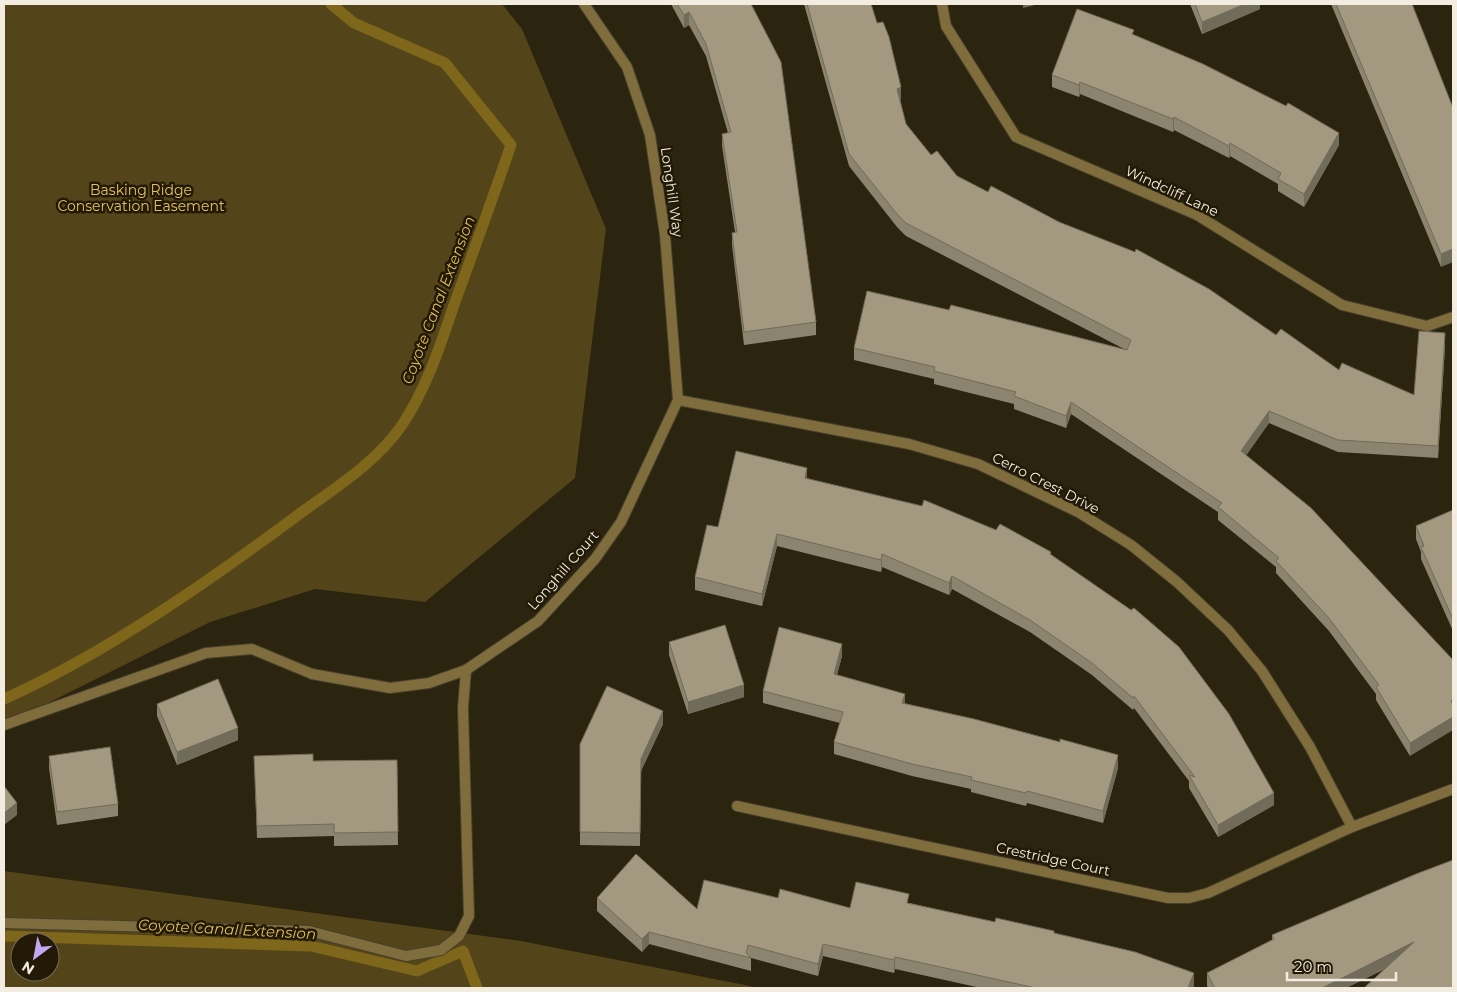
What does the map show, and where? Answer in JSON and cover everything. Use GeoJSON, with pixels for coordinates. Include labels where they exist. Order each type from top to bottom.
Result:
{"type":"FeatureCollection","features":[{"type":"Feature","properties":{"kind":"street","name":"Longhill Way"},"geometry":{"type":"LineString","coordinates":[[584,4],[627,67],[650,135],[665,235],[678,400]]}},
{"type":"Feature","properties":{"kind":"street","name":"Windcliff Lane"},"geometry":{"type":"LineString","coordinates":[[942,4],[946,26],[1016,137],[1197,215],[1342,305],[1427,326],[1453,317]]}},
{"type":"Feature","properties":{"kind":"street","name":"Longhill Court"},"geometry":{"type":"LineString","coordinates":[[4,725],[206,653],[252,649],[312,674],[390,688],[429,683],[466,670],[538,621],[595,559],[621,522],[678,400]]}},
{"type":"Feature","properties":{"kind":"street","name":"Cerro Crest Drive"},"geometry":{"type":"LineString","coordinates":[[678,400],[908,444],[978,464],[1078,512],[1139,551],[1177,582],[1228,630],[1262,671],[1305,740],[1352,827]]}},
{"type":"Feature","properties":{"kind":"street"},"geometry":{"type":"LineString","coordinates":[[4,923],[309,931],[406,956],[441,950],[459,936],[469,916],[463,708],[466,670]]}},
{"type":"Feature","properties":{"kind":"street","name":"Crestridge Court"},"geometry":{"type":"LineString","coordinates":[[737,806],[1168,898],[1188,898],[1208,893],[1352,827],[1453,788]]}},
{"type":"Feature","properties":{"kind":"green space","name":"Basking Ridge Conservation Easement"},"geometry":{"type":"Polygon","coordinates":[[[4,4],[502,4],[522,29],[606,229],[575,478],[425,602],[315,589],[210,622],[4,725],[4,4]]]}},
{"type":"Feature","properties":{"kind":"green space"},"geometry":{"type":"Polygon","coordinates":[[[4,871],[521,941],[760,988],[4,988],[4,871]]]}},
{"type":"Feature","properties":{"kind":"building"},"geometry":{"type":"Polygon","coordinates":[[[677,4],[751,4],[781,62],[816,322],[744,332],[732,233],[737,232],[722,134],[731,132],[706,44],[689,12],[684,15],[677,4]]]}},
{"type":"Feature","properties":{"kind":"building"},"geometry":{"type":"Polygon","coordinates":[[[807,4],[871,4],[877,23],[883,22],[889,37],[901,87],[897,89],[906,124],[931,155],[937,151],[957,176],[988,192],[991,186],[1059,222],[1135,252],[1136,249],[1209,289],[1276,335],[1281,329],[1339,370],[1342,363],[1414,395],[1419,331],[1445,333],[1438,446],[1338,440],[1269,411],[1241,451],[1311,508],[1453,660],[1453,700],[1451,701],[1453,704],[1453,717],[1410,743],[1376,687],[1379,685],[1329,618],[1276,561],[1279,558],[1218,507],[1222,503],[1071,402],[1066,416],[1014,396],[1016,392],[934,371],[935,367],[854,348],[867,291],[949,310],[951,305],[1127,350],[1131,340],[906,223],[897,214],[849,154],[807,4]]]}},
{"type":"Feature","properties":{"kind":"building"},"geometry":{"type":"Polygon","coordinates":[[[1195,4],[1245,4],[1202,22],[1195,4]]]}},
{"type":"Feature","properties":{"kind":"building"},"geometry":{"type":"Polygon","coordinates":[[[1336,4],[1412,4],[1453,108],[1453,249],[1441,254],[1336,4]]]}},
{"type":"Feature","properties":{"kind":"building"},"geometry":{"type":"Polygon","coordinates":[[[1077,9],[1134,30],[1132,34],[1203,64],[1286,106],[1288,103],[1339,133],[1304,194],[1278,179],[1281,173],[1230,143],[1229,146],[1174,117],[1173,119],[1080,82],[1079,85],[1052,75],[1077,9]]]}},
{"type":"Feature","properties":{"kind":"building"},"geometry":{"type":"Polygon","coordinates":[[[736,451],[807,468],[805,478],[922,506],[924,500],[996,530],[1000,524],[1051,552],[1050,554],[1131,610],[1134,608],[1179,647],[1229,714],[1274,793],[1218,825],[1189,775],[1195,777],[1134,696],[1133,698],[1092,663],[1030,620],[952,576],[949,583],[882,554],[881,560],[777,534],[762,594],[695,577],[707,525],[718,527],[736,451]]]}},
{"type":"Feature","properties":{"kind":"building"},"geometry":{"type":"Polygon","coordinates":[[[1453,510],[1453,619],[1421,547],[1424,546],[1416,526],[1453,510]]]}},
{"type":"Feature","properties":{"kind":"building"},"geometry":{"type":"Polygon","coordinates":[[[725,625],[744,685],[688,702],[669,642],[725,625]]]}},
{"type":"Feature","properties":{"kind":"building"},"geometry":{"type":"Polygon","coordinates":[[[779,627],[842,644],[834,674],[905,694],[902,703],[974,719],[1060,742],[1060,739],[1118,755],[1103,811],[1027,791],[1026,793],[971,780],[972,777],[912,764],[834,742],[843,712],[763,691],[779,627]]]}},
{"type":"Feature","properties":{"kind":"building"},"geometry":{"type":"Polygon","coordinates":[[[218,679],[238,728],[177,752],[157,704],[218,679]]]}},
{"type":"Feature","properties":{"kind":"building"},"geometry":{"type":"Polygon","coordinates":[[[607,686],[663,711],[641,759],[640,833],[580,832],[580,744],[607,686]]]}},
{"type":"Feature","properties":{"kind":"building"},"geometry":{"type":"Polygon","coordinates":[[[110,747],[118,804],[57,812],[49,756],[110,747]]]}},
{"type":"Feature","properties":{"kind":"building"},"geometry":{"type":"Polygon","coordinates":[[[313,754],[313,761],[397,760],[398,832],[334,833],[334,824],[257,826],[254,756],[313,754]]]}},
{"type":"Feature","properties":{"kind":"building"},"geometry":{"type":"Polygon","coordinates":[[[4,786],[17,803],[4,813],[4,786]]]}},
{"type":"Feature","properties":{"kind":"building"},"geometry":{"type":"Polygon","coordinates":[[[636,854],[697,909],[704,880],[778,898],[780,889],[850,908],[856,882],[909,894],[907,903],[995,922],[996,918],[1054,931],[1054,933],[1135,952],[1194,973],[1188,988],[1036,988],[895,957],[894,960],[823,944],[818,964],[748,945],[746,953],[751,958],[649,932],[642,939],[597,898],[636,854]]]}},
{"type":"Feature","properties":{"kind":"building"},"geometry":{"type":"Polygon","coordinates":[[[1453,860],[1453,988],[1364,988],[1414,942],[1322,988],[1215,988],[1207,973],[1274,939],[1272,935],[1453,860]]]}},
{"type":"Feature","properties":{"kind":"waterway","name":"Coyote Canal Extension"},"geometry":{"type":"LineString","coordinates":[[4,699],[80,661],[156,615],[340,485],[392,439],[419,396],[439,349],[511,145],[445,63],[354,23],[331,4]]}},
{"type":"Feature","properties":{"kind":"waterway","name":"Coyote Canal Extension"},"geometry":{"type":"LineString","coordinates":[[4,936],[311,946],[417,971],[463,951],[477,988]]}}]}
